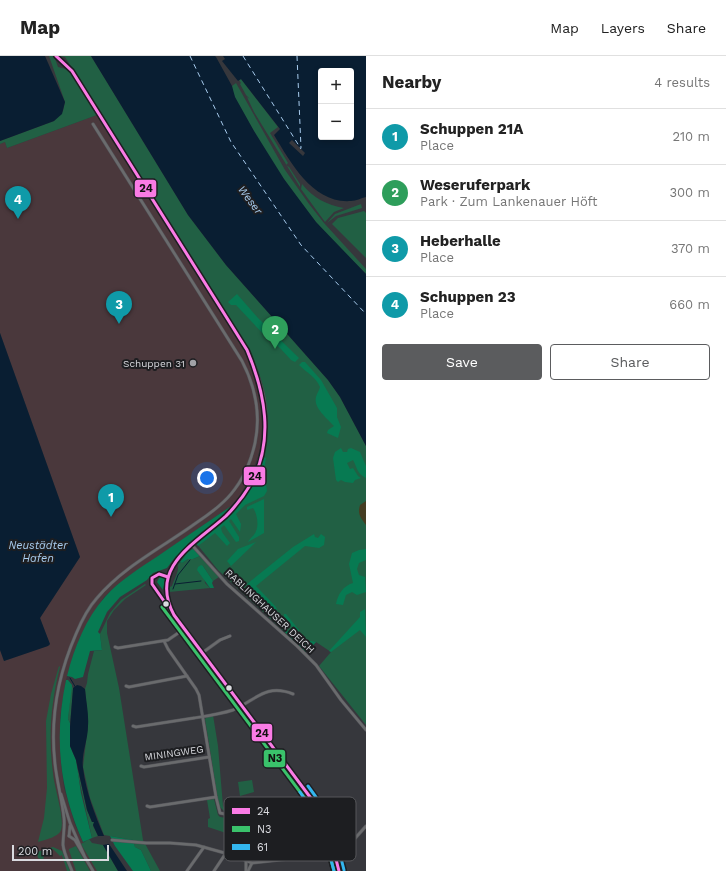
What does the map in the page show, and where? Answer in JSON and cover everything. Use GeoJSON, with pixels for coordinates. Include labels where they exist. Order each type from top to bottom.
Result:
{"type":"FeatureCollection","features":[{"type":"Feature","properties":{"kind":"street"},"geometry":{"type":"LineString","coordinates":[[56,56],[72,71],[247,350],[256,369],[262,388],[266,427],[263,447],[254,474],[240,499],[225,517],[191,544],[176,562],[168,577],[166,597],[169,607]]}},
{"type":"Feature","properties":{"kind":"street"},"geometry":{"type":"LineString","coordinates":[[72,871],[63,846],[64,818],[55,764],[54,743],[54,717],[57,696],[67,658],[86,614],[96,599],[118,577],[213,511],[231,494],[246,471],[257,428],[255,396],[249,376],[242,361],[94,124]]}},
{"type":"Feature","properties":{"kind":"street","name":"RABLINGHAUSER DEICH"},"geometry":{"type":"LineString","coordinates":[[191,544],[227,584],[297,646],[316,665],[341,700],[366,730]]}},
{"type":"Feature","properties":{"kind":"street"},"geometry":{"type":"LineString","coordinates":[[168,577],[159,574],[152,578],[154,587],[309,797]]}},
{"type":"Feature","properties":{"kind":"street"},"geometry":{"type":"LineString","coordinates":[[115,647],[118,648],[168,640],[184,629]]}},
{"type":"Feature","properties":{"kind":"street"},"geometry":{"type":"LineString","coordinates":[[202,653],[220,640],[230,636]]}},
{"type":"Feature","properties":{"kind":"street"},"geometry":{"type":"LineString","coordinates":[[164,640],[168,649],[196,688],[199,695],[216,797],[220,813],[224,814]]}},
{"type":"Feature","properties":{"kind":"street"},"geometry":{"type":"LineString","coordinates":[[126,686],[137,686],[187,676]]}},
{"type":"Feature","properties":{"kind":"street"},"geometry":{"type":"LineString","coordinates":[[133,726],[136,727],[224,713],[242,706],[258,695],[272,690],[293,694]]}},
{"type":"Feature","properties":{"kind":"street","name":"MININGWEG"},"geometry":{"type":"LineString","coordinates":[[141,766],[144,767],[209,756]]}},
{"type":"Feature","properties":{"kind":"street"},"geometry":{"type":"LineString","coordinates":[[59,789],[70,823],[84,855]]}},
{"type":"Feature","properties":{"kind":"street"},"geometry":{"type":"LineString","coordinates":[[147,806],[150,807],[216,797]]}},
{"type":"Feature","properties":{"kind":"street"},"geometry":{"type":"LineString","coordinates":[[68,836],[70,823]]}},
{"type":"Feature","properties":{"kind":"street"},"geometry":{"type":"LineString","coordinates":[[356,837],[366,826]]}},
{"type":"Feature","properties":{"kind":"street"},"geometry":{"type":"LineString","coordinates":[[64,837],[68,836],[74,840],[93,871]]}},
{"type":"Feature","properties":{"kind":"street"},"geometry":{"type":"LineString","coordinates":[[112,840],[146,844],[186,844],[204,847],[224,853]]}},
{"type":"Feature","properties":{"kind":"street"},"geometry":{"type":"LineString","coordinates":[[187,871],[204,847]]}},
{"type":"Feature","properties":{"kind":"street"},"geometry":{"type":"LineString","coordinates":[[214,871],[224,857]]}},
{"type":"Feature","properties":{"kind":"street"},"geometry":{"type":"LineString","coordinates":[[247,871],[246,862],[252,863],[268,861]]}},
{"type":"Feature","properties":{"kind":"street"},"geometry":{"type":"LineString","coordinates":[[337,861],[340,871]]}},
{"type":"Feature","properties":{"kind":"street"},"geometry":{"type":"LineString","coordinates":[[247,871],[252,863]]}},
{"type":"Feature","properties":{"kind":"shaded area"},"geometry":{"type":"Polygon","coordinates":[[[97,115],[249,358],[258,379],[261,392],[264,420],[262,439],[251,475],[239,497],[231,506],[117,585],[104,597],[80,638],[74,653],[66,680],[60,718],[61,764],[64,788],[75,825],[83,842],[101,871],[0,871],[0,650],[4,661],[50,645],[40,618],[80,557],[0,333],[0,144],[5,142],[7,148],[97,115]]]}},
{"type":"Feature","properties":{"kind":"green space"},"geometry":{"type":"Polygon","coordinates":[[[49,56],[54,56],[58,67],[70,70],[97,115],[7,148],[5,142],[0,144],[0,141],[54,121],[63,111],[65,102],[49,56]]]}},
{"type":"Feature","properties":{"kind":"green space"},"geometry":{"type":"Polygon","coordinates":[[[59,56],[91,56],[188,215],[226,265],[328,380],[340,397],[366,446],[366,725],[319,666],[331,652],[316,642],[306,652],[218,570],[196,543],[220,524],[233,511],[247,492],[258,472],[264,451],[267,429],[267,407],[263,385],[245,343],[65,57],[59,56]]]}},
{"type":"Feature","properties":{"kind":"green space"},"geometry":{"type":"Polygon","coordinates":[[[241,79],[278,127],[270,133],[288,163],[286,165],[254,112],[247,97],[250,99],[240,84],[241,83],[239,80],[241,79]]]}},
{"type":"Feature","properties":{"kind":"green space"},"geometry":{"type":"Polygon","coordinates":[[[236,83],[285,170],[324,223],[366,269],[366,274],[333,242],[305,209],[287,184],[262,146],[235,99],[232,86],[236,83]]]}},
{"type":"Feature","properties":{"kind":"green space"},"geometry":{"type":"Polygon","coordinates":[[[287,166],[300,184],[300,187],[287,166]]]}},
{"type":"Feature","properties":{"kind":"green space"},"geometry":{"type":"Polygon","coordinates":[[[302,184],[306,189],[321,200],[344,208],[334,212],[325,222],[301,189],[302,184]]]}},
{"type":"Feature","properties":{"kind":"green space"},"geometry":{"type":"Polygon","coordinates":[[[361,204],[362,208],[336,216],[327,223],[335,214],[361,204]]]}},
{"type":"Feature","properties":{"kind":"green space"},"geometry":{"type":"Polygon","coordinates":[[[364,211],[366,213],[366,258],[332,224],[338,218],[364,211]]]}},
{"type":"Feature","properties":{"kind":"green space"},"geometry":{"type":"Polygon","coordinates":[[[237,294],[258,318],[299,358],[295,362],[267,338],[236,305],[231,305],[228,302],[237,294]]]}},
{"type":"Feature","properties":{"kind":"green space"},"geometry":{"type":"Polygon","coordinates":[[[302,362],[305,362],[321,380],[337,408],[337,417],[341,427],[338,438],[327,433],[328,430],[334,426],[317,405],[316,397],[320,387],[314,378],[299,365],[302,362]]]}},
{"type":"Feature","properties":{"kind":"green space"},"geometry":{"type":"Polygon","coordinates":[[[341,448],[343,452],[347,452],[348,449],[351,448],[360,452],[366,466],[366,478],[359,472],[353,460],[347,463],[350,469],[353,468],[361,478],[355,480],[353,483],[341,480],[338,482],[336,480],[333,458],[335,452],[341,448]]]}},
{"type":"Feature","properties":{"kind":"green space"},"geometry":{"type":"Polygon","coordinates":[[[263,457],[266,458],[264,469],[267,491],[264,496],[245,505],[236,514],[241,524],[240,532],[231,519],[229,521],[239,537],[239,541],[236,542],[224,525],[221,528],[222,532],[230,543],[227,546],[215,533],[198,546],[196,543],[226,518],[240,501],[243,500],[256,478],[263,457]]]}},
{"type":"Feature","properties":{"kind":"green space"},"geometry":{"type":"Polygon","coordinates":[[[264,499],[264,533],[248,542],[257,528],[257,519],[253,508],[247,510],[247,507],[264,499]]]}},
{"type":"Feature","properties":{"kind":"green space"},"geometry":{"type":"Polygon","coordinates":[[[231,506],[218,520],[189,543],[167,568],[153,573],[147,580],[120,597],[107,612],[98,632],[100,634],[102,650],[90,651],[83,677],[75,679],[67,676],[77,644],[86,624],[105,597],[130,575],[231,506]]]}},
{"type":"Feature","properties":{"kind":"green space"},"geometry":{"type":"Polygon","coordinates":[[[314,534],[315,537],[318,538],[321,534],[325,537],[324,545],[319,548],[305,546],[256,586],[276,607],[277,610],[274,611],[247,584],[293,547],[314,534]]]}},
{"type":"Feature","properties":{"kind":"green space"},"geometry":{"type":"Polygon","coordinates":[[[256,542],[231,566],[227,561],[238,549],[256,542]]]}},
{"type":"Feature","properties":{"kind":"green space"},"geometry":{"type":"Polygon","coordinates":[[[194,548],[200,556],[193,559],[188,559],[182,563],[180,562],[188,552],[194,548]]]}},
{"type":"Feature","properties":{"kind":"green space"},"geometry":{"type":"Polygon","coordinates":[[[366,549],[366,560],[359,563],[357,569],[359,575],[365,577],[366,592],[357,595],[352,592],[346,595],[343,605],[336,604],[338,597],[346,586],[353,583],[349,564],[352,553],[366,549]]]}},
{"type":"Feature","properties":{"kind":"green space"},"geometry":{"type":"Polygon","coordinates":[[[200,556],[219,577],[213,581],[203,566],[205,583],[210,588],[169,592],[177,573],[178,565],[177,566],[180,562],[182,563],[188,559],[193,559],[200,556]]]}},
{"type":"Feature","properties":{"kind":"green space"},"geometry":{"type":"Polygon","coordinates":[[[201,565],[213,581],[212,583],[214,588],[210,588],[197,570],[201,565]]]}},
{"type":"Feature","properties":{"kind":"green space"},"geometry":{"type":"Polygon","coordinates":[[[162,576],[165,580],[163,590],[157,582],[162,576]]]}},
{"type":"Feature","properties":{"kind":"green space"},"geometry":{"type":"Polygon","coordinates":[[[145,584],[146,585],[125,599],[114,610],[107,621],[107,633],[119,688],[143,840],[160,871],[151,871],[141,850],[135,847],[133,840],[104,835],[90,798],[83,767],[88,725],[85,689],[94,651],[102,650],[100,634],[110,613],[121,600],[145,584]]]}},
{"type":"Feature","properties":{"kind":"green space"},"geometry":{"type":"Polygon","coordinates":[[[365,609],[366,637],[360,630],[331,652],[329,651],[360,617],[360,612],[365,609]]]}},
{"type":"Feature","properties":{"kind":"green space"},"geometry":{"type":"Polygon","coordinates":[[[284,614],[286,614],[299,630],[298,632],[296,632],[284,614]]]}},
{"type":"Feature","properties":{"kind":"green space"},"geometry":{"type":"Polygon","coordinates":[[[282,629],[285,629],[296,638],[316,642],[306,652],[282,629]]]}},
{"type":"Feature","properties":{"kind":"green space"},"geometry":{"type":"Polygon","coordinates":[[[59,666],[51,720],[51,760],[62,825],[60,832],[57,835],[38,842],[44,818],[47,788],[46,721],[51,694],[59,666]]]}},
{"type":"Feature","properties":{"kind":"green space"},"geometry":{"type":"Polygon","coordinates":[[[66,680],[68,680],[72,685],[68,719],[70,723],[70,746],[76,760],[81,793],[92,838],[83,842],[69,802],[61,762],[60,722],[66,680]]]}},
{"type":"Feature","properties":{"kind":"green space"},"geometry":{"type":"Polygon","coordinates":[[[71,685],[73,688],[73,693],[70,723],[68,719],[71,685]]]}},
{"type":"Feature","properties":{"kind":"green space"},"geometry":{"type":"Polygon","coordinates":[[[213,715],[218,746],[224,811],[219,806],[205,719],[213,715]]]}},
{"type":"Feature","properties":{"kind":"green space"},"geometry":{"type":"Polygon","coordinates":[[[77,770],[87,810],[92,822],[94,822],[93,826],[98,836],[92,838],[77,770]]]}},
{"type":"Feature","properties":{"kind":"green space"},"geometry":{"type":"Polygon","coordinates":[[[252,780],[254,792],[240,796],[238,782],[252,780]]]}},
{"type":"Feature","properties":{"kind":"green space"},"geometry":{"type":"Polygon","coordinates":[[[214,799],[218,815],[224,818],[224,832],[208,827],[208,819],[210,818],[207,800],[214,799]]]}},
{"type":"Feature","properties":{"kind":"green space"},"geometry":{"type":"Polygon","coordinates":[[[110,836],[133,840],[135,847],[141,850],[151,871],[133,871],[115,846],[110,836]]]}},
{"type":"Feature","properties":{"kind":"green space"},"geometry":{"type":"Polygon","coordinates":[[[89,839],[92,843],[103,845],[118,871],[97,871],[81,844],[89,839]]]}},
{"type":"Feature","properties":{"kind":"green space"},"geometry":{"type":"Polygon","coordinates":[[[76,846],[90,871],[76,871],[69,849],[76,846]]]}},
{"type":"Feature","properties":{"kind":"green space"},"geometry":{"type":"Polygon","coordinates":[[[53,847],[62,851],[70,871],[67,871],[62,855],[60,856],[53,849],[45,851],[43,860],[38,858],[37,852],[53,847]]]}},
{"type":"Feature","properties":{"kind":"sand"},"geometry":{"type":"Polygon","coordinates":[[[366,501],[366,525],[360,516],[359,511],[360,505],[366,501]]]}},
{"type":"Feature","properties":{"kind":"water"},"geometry":{"type":"Polygon","coordinates":[[[0,56],[45,56],[65,102],[62,114],[54,121],[0,141],[0,56]]]}},
{"type":"Feature","properties":{"kind":"water","name":"Weser"},"geometry":{"type":"Polygon","coordinates":[[[91,56],[216,57],[232,86],[235,97],[284,179],[316,222],[366,274],[366,446],[340,397],[328,380],[226,265],[188,215],[91,56]]]}},
{"type":"Feature","properties":{"kind":"water"},"geometry":{"type":"Polygon","coordinates":[[[223,56],[366,56],[366,197],[353,201],[337,200],[325,196],[314,189],[296,169],[274,135],[280,129],[241,79],[238,81],[222,61],[225,59],[223,56]]]}},
{"type":"Feature","properties":{"kind":"water","name":"Neustädter Hafen"},"geometry":{"type":"Polygon","coordinates":[[[0,333],[80,557],[40,618],[50,644],[4,661],[0,650],[0,333]]]}},
{"type":"Feature","properties":{"kind":"water"},"geometry":{"type":"Polygon","coordinates":[[[77,685],[85,689],[88,712],[88,731],[83,763],[84,777],[91,803],[104,836],[98,836],[93,825],[94,822],[92,822],[87,810],[76,760],[70,746],[73,688],[77,685]]]}},
{"type":"Feature","properties":{"kind":"water"},"geometry":{"type":"Polygon","coordinates":[[[109,844],[127,871],[118,871],[103,845],[109,844]]]}},
{"type":"Feature","properties":{"kind":"pier"},"geometry":{"type":"Polygon","coordinates":[[[292,140],[305,153],[303,156],[289,143],[292,140]]]}},
{"type":"Feature","properties":{"kind":"waterway"},"geometry":{"type":"LineString","coordinates":[[173,589],[178,575],[190,560]]}},
{"type":"Feature","properties":{"kind":"waterway"},"geometry":{"type":"LineString","coordinates":[[175,584],[201,581]]}},
{"type":"Feature","properties":{"kind":"waterway"},"geometry":{"type":"LineString","coordinates":[[70,678],[76,688]]}},
{"type":"Feature","properties":{"kind":"ferry route"},"geometry":{"type":"LineString","coordinates":[[190,56],[231,142],[301,245],[366,314]]}},
{"type":"Feature","properties":{"kind":"ferry route"},"geometry":{"type":"LineString","coordinates":[[243,56],[301,149]]}},
{"type":"Feature","properties":{"kind":"ferry route"},"geometry":{"type":"LineString","coordinates":[[297,56],[301,148]]}},
{"type":"Feature","properties":{"kind":"transit line","name":"24"},"geometry":{"type":"LineString","coordinates":[[56,56],[72,71],[247,350],[253,366],[262,399],[264,416],[265,433],[259,466],[252,482],[233,508],[179,558],[171,570],[167,583],[168,598],[174,615],[310,797]]}},
{"type":"Feature","properties":{"kind":"transit line","name":"24"},"geometry":{"type":"LineString","coordinates":[[166,604],[152,584],[152,578],[159,574],[168,577]]}},
{"type":"Feature","properties":{"kind":"transit line","name":"N3"},"geometry":{"type":"LineString","coordinates":[[162,607],[304,797]]}},
{"type":"Feature","properties":{"kind":"transit line","name":"61"},"geometry":{"type":"LineString","coordinates":[[308,786],[316,797]]}},
{"type":"Feature","properties":{"kind":"transit line","name":"61"},"geometry":{"type":"LineString","coordinates":[[300,792],[303,797]]}},
{"type":"Feature","properties":{"kind":"transit line","name":"N3"},"geometry":{"type":"LineString","coordinates":[[331,861],[334,871]]}},
{"type":"Feature","properties":{"kind":"transit line","name":"61"},"geometry":{"type":"LineString","coordinates":[[331,861],[334,871]]}},
{"type":"Feature","properties":{"kind":"transit line","name":"24"},"geometry":{"type":"LineString","coordinates":[[336,861],[339,871]]}},
{"type":"Feature","properties":{"kind":"transit line","name":"61"},"geometry":{"type":"LineString","coordinates":[[342,861],[344,870]]}},
{"type":"Feature","properties":{"kind":"place","name":"Schuppen 23"},"geometry":{"type":"Point","coordinates":[18,219]}},
{"type":"Feature","properties":{"kind":"place","name":"Heberhalle"},"geometry":{"type":"Point","coordinates":[119,324]}},
{"type":"Feature","properties":{"kind":"place","name":"Weseruferpark"},"geometry":{"type":"Point","coordinates":[275,349]}},
{"type":"Feature","properties":{"kind":"place","name":"Schuppen 31"},"geometry":{"type":"Point","coordinates":[193,363]}},
{"type":"Feature","properties":{"kind":"place","name":"Schuppen 21A"},"geometry":{"type":"Point","coordinates":[111,517]}}]}
